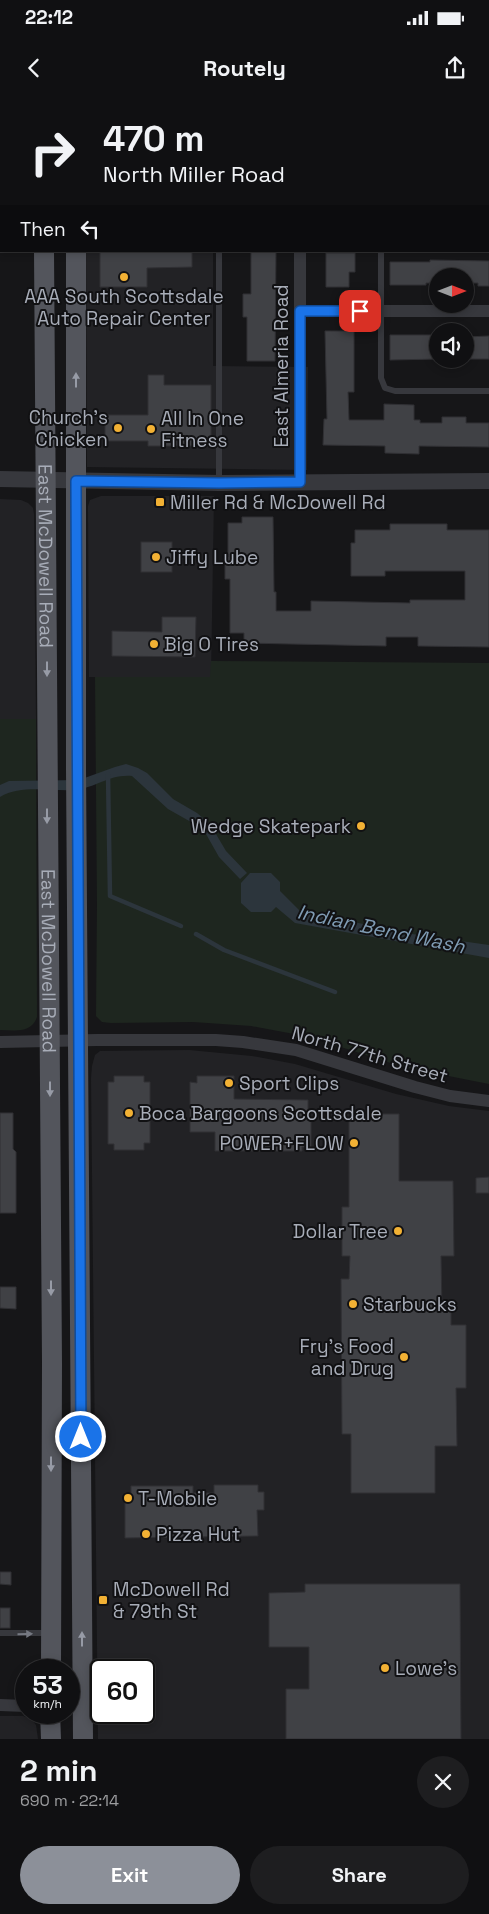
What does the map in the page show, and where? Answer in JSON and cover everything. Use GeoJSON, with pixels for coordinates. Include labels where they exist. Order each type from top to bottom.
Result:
{"type":"FeatureCollection","features":[{"type":"Feature","properties":{"kind":"main road","name":"East McDowell Road"},"geometry":{"type":"LineString","coordinates":[[44,252],[52,1363],[51,1659]]}},
{"type":"Feature","properties":{"kind":"main road","name":"East McDowell Road"},"geometry":{"type":"LineString","coordinates":[[76,252],[76,769],[78,903],[76,1659]]}},
{"type":"Feature","properties":{"kind":"main road"},"geometry":{"type":"LineString","coordinates":[[50,1724],[50,1739]]}},
{"type":"Feature","properties":{"kind":"main road","name":"East McDowell Road"},"geometry":{"type":"LineString","coordinates":[[80,1724],[83,1739]]}},
{"type":"Feature","properties":{"kind":"street","name":"East Almeria Road"},"geometry":{"type":"LineString","coordinates":[[300,252],[300,482]]}},
{"type":"Feature","properties":{"kind":"street"},"geometry":{"type":"LineString","coordinates":[[300,311],[489,310]]}},
{"type":"Feature","properties":{"kind":"street"},"geometry":{"type":"LineString","coordinates":[[0,479],[219,483],[489,481]]}},
{"type":"Feature","properties":{"kind":"street","name":"North 77th Street"},"geometry":{"type":"LineString","coordinates":[[0,1042],[50,1040],[216,1040],[296,1050],[415,1087],[450,1096],[489,1101]]}},
{"type":"Feature","properties":{"kind":"street"},"geometry":{"type":"LineString","coordinates":[[0,1705],[15,1706]]}},
{"type":"Feature","properties":{"kind":"lane"},"geometry":{"type":"LineString","coordinates":[[219,252],[219,483]]}},
{"type":"Feature","properties":{"kind":"lane"},"geometry":{"type":"LineString","coordinates":[[381,252],[381,378],[385,388],[395,391],[489,391]]}},
{"type":"Feature","properties":{"kind":"lane"},"geometry":{"type":"LineString","coordinates":[[0,1633],[51,1633]]}},
{"type":"Feature","properties":{"kind":"shaded area"},"geometry":{"type":"Polygon","coordinates":[[[86,252],[213,252],[213,366],[308,367],[307,470],[87,467],[86,252]]]}},
{"type":"Feature","properties":{"kind":"shaded area"},"geometry":{"type":"Polygon","coordinates":[[[101,496],[214,496],[211,677],[89,677],[88,506],[90,500],[101,496]]]}},
{"type":"Feature","properties":{"kind":"shaded area"},"geometry":{"type":"Polygon","coordinates":[[[0,499],[21,500],[28,503],[33,508],[34,514],[36,719],[0,719],[0,499]]]}},
{"type":"Feature","properties":{"kind":"shaded area"},"geometry":{"type":"Polygon","coordinates":[[[211,661],[489,663],[489,1084],[403,1067],[310,1037],[251,1026],[193,1022],[111,1023],[102,1022],[96,1016],[95,677],[210,677],[211,661]]]}},
{"type":"Feature","properties":{"kind":"shaded area"},"geometry":{"type":"Polygon","coordinates":[[[0,719],[36,719],[37,1017],[31,1026],[22,1030],[0,1030],[0,719]]]}},
{"type":"Feature","properties":{"kind":"shaded area"},"geometry":{"type":"Polygon","coordinates":[[[189,1050],[252,1056],[295,1064],[396,1094],[449,1106],[489,1111],[489,1739],[98,1739],[98,1724],[155,1724],[155,1659],[97,1659],[91,1078],[95,1055],[100,1051],[189,1050]]]}},
{"type":"Feature","properties":{"kind":"shaded area"},"geometry":{"type":"Polygon","coordinates":[[[0,1716],[15,1716],[15,1724],[36,1725],[38,1739],[0,1739],[0,1716]]]}},
{"type":"Feature","properties":{"kind":"water"},"geometry":{"type":"Polygon","coordinates":[[[126,764],[147,773],[173,799],[197,813],[210,824],[226,851],[247,873],[240,879],[219,857],[206,834],[198,826],[168,809],[132,776],[117,777],[76,790],[37,789],[18,791],[0,797],[0,785],[9,781],[79,780],[126,764]]]}},
{"type":"Feature","properties":{"kind":"water","name":"Indian Bend Wash"},"geometry":{"type":"Polygon","coordinates":[[[250,873],[271,873],[280,882],[280,891],[300,911],[412,934],[489,945],[489,958],[295,923],[276,907],[271,912],[251,912],[241,903],[241,883],[250,873]]]}},
{"type":"Feature","properties":{"kind":"building","name":"AAA South Scottsdale Auto Repair Center"},"geometry":{"type":"Polygon","coordinates":[[[100,252],[192,252],[192,267],[147,268],[147,287],[100,287],[100,252]]]}},
{"type":"Feature","properties":{"kind":"building"},"geometry":{"type":"Polygon","coordinates":[[[251,252],[276,252],[275,361],[247,361],[247,317],[243,317],[243,294],[251,294],[251,252]]]}},
{"type":"Feature","properties":{"kind":"building"},"geometry":{"type":"Polygon","coordinates":[[[326,253],[355,253],[355,272],[349,272],[349,287],[326,287],[326,253]]]}},
{"type":"Feature","properties":{"kind":"building"},"geometry":{"type":"Polygon","coordinates":[[[430,260],[489,261],[489,286],[478,286],[478,283],[474,283],[474,268],[429,268],[429,283],[426,283],[426,285],[390,285],[390,262],[430,262],[430,260]]]}},
{"type":"Feature","properties":{"kind":"building"},"geometry":{"type":"Polygon","coordinates":[[[325,331],[354,331],[354,392],[348,392],[349,420],[384,420],[384,404],[414,405],[414,420],[420,420],[420,423],[442,423],[442,417],[466,417],[466,423],[489,423],[489,447],[419,446],[419,454],[385,453],[385,446],[323,445],[324,419],[327,419],[325,331]]]}},
{"type":"Feature","properties":{"kind":"building"},"geometry":{"type":"Polygon","coordinates":[[[390,335],[429,335],[429,359],[390,360],[390,335]]]}},
{"type":"Feature","properties":{"kind":"building"},"geometry":{"type":"Polygon","coordinates":[[[489,336],[489,359],[474,359],[474,337],[489,336]]]}},
{"type":"Feature","properties":{"kind":"building"},"geometry":{"type":"Polygon","coordinates":[[[148,375],[164,375],[164,385],[211,385],[211,446],[148,446],[148,441],[105,441],[105,415],[148,415],[148,375]]]}},
{"type":"Feature","properties":{"kind":"building"},"geometry":{"type":"Polygon","coordinates":[[[242,517],[273,517],[276,611],[311,611],[311,601],[410,603],[410,600],[465,600],[465,571],[385,571],[385,576],[351,576],[351,543],[355,543],[355,530],[390,530],[390,524],[447,524],[447,530],[489,530],[489,647],[418,646],[418,637],[386,637],[386,646],[244,643],[244,633],[230,633],[230,579],[225,579],[225,557],[228,557],[228,523],[242,523],[242,517]]]}},
{"type":"Feature","properties":{"kind":"building","name":"Jiffy Lube"},"geometry":{"type":"Polygon","coordinates":[[[141,542],[172,542],[172,572],[141,572],[141,542]]]}},
{"type":"Feature","properties":{"kind":"building","name":"Big O Tires"},"geometry":{"type":"Polygon","coordinates":[[[162,617],[196,617],[195,657],[112,656],[112,631],[162,632],[162,617]]]}},
{"type":"Feature","properties":{"kind":"building","name":"Boca Bargoons Scottsdale"},"geometry":{"type":"Polygon","coordinates":[[[114,1076],[144,1076],[144,1082],[150,1082],[150,1143],[144,1143],[144,1150],[114,1150],[114,1144],[108,1144],[108,1082],[114,1082],[114,1076]]]}},
{"type":"Feature","properties":{"kind":"building"},"geometry":{"type":"Polygon","coordinates":[[[197,1076],[234,1076],[234,1099],[308,1100],[308,1117],[311,1117],[311,1147],[302,1147],[302,1151],[215,1151],[215,1132],[190,1132],[190,1082],[197,1083],[197,1076]]]}},
{"type":"Feature","properties":{"kind":"building"},"geometry":{"type":"Polygon","coordinates":[[[0,1113],[13,1113],[13,1149],[16,1152],[16,1213],[0,1213],[0,1113]]]}},
{"type":"Feature","properties":{"kind":"building","name":"Fry's Food and Drug"},"geometry":{"type":"Polygon","coordinates":[[[355,1114],[399,1114],[399,1181],[453,1181],[454,1256],[441,1256],[442,1309],[451,1309],[451,1325],[466,1325],[466,1388],[456,1388],[457,1446],[435,1446],[435,1493],[351,1493],[351,1434],[342,1434],[341,1279],[349,1279],[350,1256],[342,1256],[342,1207],[349,1207],[349,1119],[355,1119],[355,1114]]]}},
{"type":"Feature","properties":{"kind":"building"},"geometry":{"type":"Polygon","coordinates":[[[489,1177],[489,1193],[476,1193],[476,1178],[489,1177]]]}},
{"type":"Feature","properties":{"kind":"building"},"geometry":{"type":"Polygon","coordinates":[[[0,1287],[16,1287],[16,1309],[0,1308],[0,1287]]]}},
{"type":"Feature","properties":{"kind":"building"},"geometry":{"type":"Polygon","coordinates":[[[214,1485],[258,1485],[258,1492],[264,1492],[264,1510],[257,1510],[258,1536],[125,1538],[125,1493],[131,1493],[131,1486],[193,1486],[193,1493],[214,1493],[214,1485]]]}},
{"type":"Feature","properties":{"kind":"building"},"geometry":{"type":"Polygon","coordinates":[[[0,1572],[11,1572],[11,1585],[0,1584],[0,1572]]]}},
{"type":"Feature","properties":{"kind":"building","name":"Lowe's"},"geometry":{"type":"Polygon","coordinates":[[[305,1584],[460,1584],[461,1739],[286,1739],[286,1689],[309,1689],[309,1647],[269,1647],[269,1593],[305,1592],[305,1584]]]}},
{"type":"Feature","properties":{"kind":"building"},"geometry":{"type":"Polygon","coordinates":[[[0,1608],[10,1608],[10,1628],[0,1628],[0,1608]]]}},
{"type":"Feature","properties":{"kind":"waterway"},"geometry":{"type":"LineString","coordinates":[[108,774],[110,896],[181,926]]}},
{"type":"Feature","properties":{"kind":"waterway"},"geometry":{"type":"LineString","coordinates":[[196,934],[224,950],[335,992]]}},
{"type":"Feature","properties":{"kind":"place","name":"AAA South Scottsdale Auto Repair Center"},"geometry":{"type":"Point","coordinates":[124,277]}},
{"type":"Feature","properties":{"kind":"place","name":"Church's Chicken"},"geometry":{"type":"Point","coordinates":[118,428]}},
{"type":"Feature","properties":{"kind":"place","name":"All In One Fitness"},"geometry":{"type":"Point","coordinates":[151,429]}},
{"type":"Feature","properties":{"kind":"place","name":"Miller Rd & McDowell Rd"},"geometry":{"type":"Point","coordinates":[160,502]}},
{"type":"Feature","properties":{"kind":"place","name":"Jiffy Lube"},"geometry":{"type":"Point","coordinates":[156,557]}},
{"type":"Feature","properties":{"kind":"place","name":"Big O Tires"},"geometry":{"type":"Point","coordinates":[154,644]}},
{"type":"Feature","properties":{"kind":"place","name":"Wedge Skatepark"},"geometry":{"type":"Point","coordinates":[361,826]}},
{"type":"Feature","properties":{"kind":"place","name":"Sport Clips"},"geometry":{"type":"Point","coordinates":[229,1083]}},
{"type":"Feature","properties":{"kind":"place","name":"Boca Bargoons Scottsdale"},"geometry":{"type":"Point","coordinates":[129,1113]}},
{"type":"Feature","properties":{"kind":"place","name":"POWER+FLOW"},"geometry":{"type":"Point","coordinates":[354,1143]}},
{"type":"Feature","properties":{"kind":"place","name":"Dollar Tree"},"geometry":{"type":"Point","coordinates":[398,1231]}},
{"type":"Feature","properties":{"kind":"place","name":"Starbucks"},"geometry":{"type":"Point","coordinates":[353,1304]}},
{"type":"Feature","properties":{"kind":"place","name":"Fry's Food and Drug"},"geometry":{"type":"Point","coordinates":[404,1357]}},
{"type":"Feature","properties":{"kind":"place","name":"T-Mobile"},"geometry":{"type":"Point","coordinates":[128,1498]}},
{"type":"Feature","properties":{"kind":"place","name":"Pizza Hut"},"geometry":{"type":"Point","coordinates":[146,1534]}},
{"type":"Feature","properties":{"kind":"place","name":"McDowell Rd & 79th St"},"geometry":{"type":"Point","coordinates":[103,1600]}},
{"type":"Feature","properties":{"kind":"place","name":"Lowe's"},"geometry":{"type":"Point","coordinates":[385,1668]}},
{"type":"Feature","properties":{"kind":"route"},"geometry":{"type":"LineString","coordinates":[[81,1437],[76,769],[76,481],[300,482],[300,311],[360,311]]}}]}
